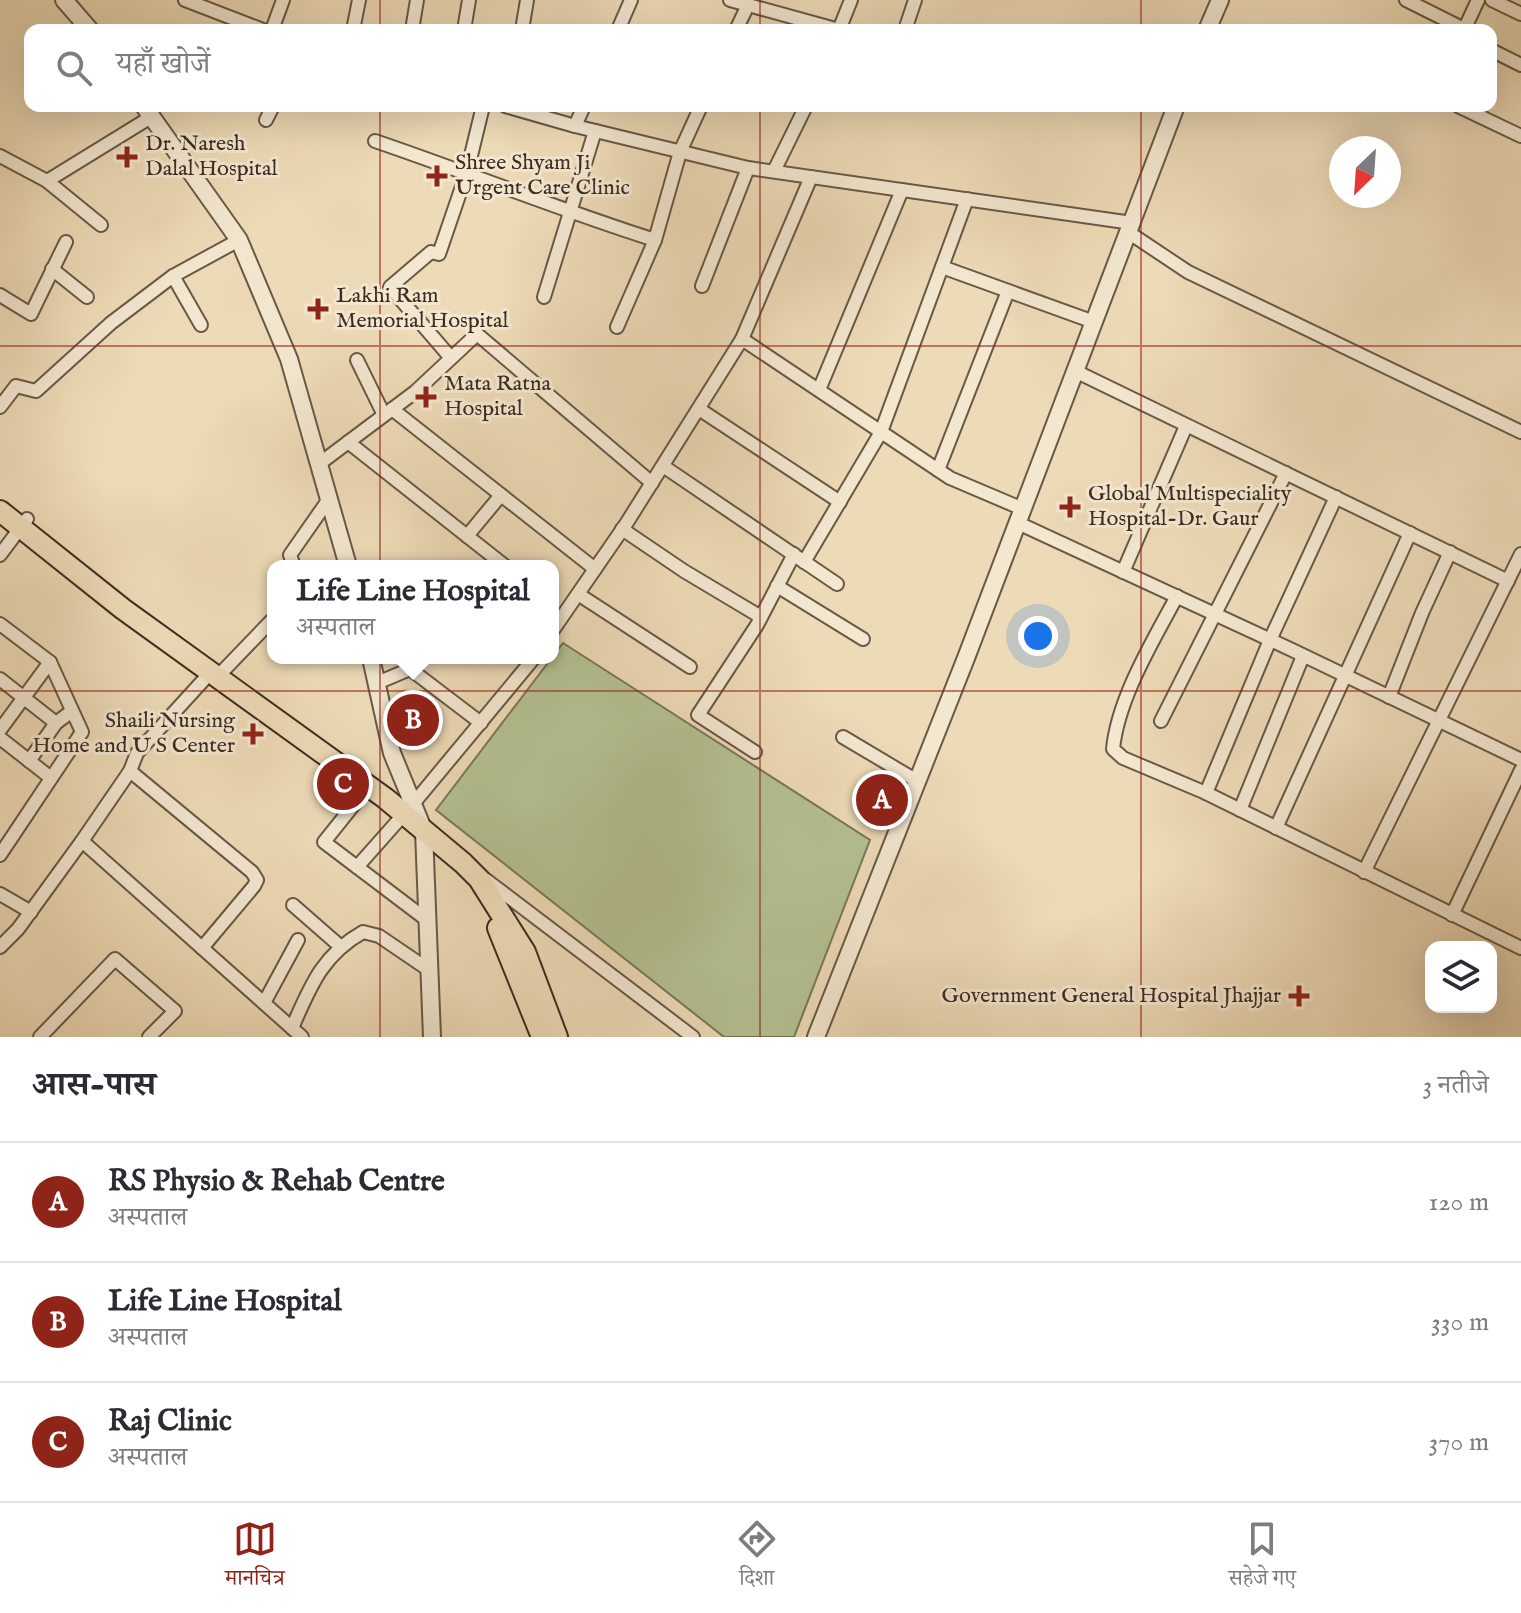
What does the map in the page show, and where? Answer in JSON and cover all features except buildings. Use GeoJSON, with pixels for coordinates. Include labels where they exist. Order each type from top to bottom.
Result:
{"type":"FeatureCollection","features":[{"type":"Feature","properties":{"kind":"main road"},"geometry":{"type":"LineString","coordinates":[[0,498],[24,524]]}},
{"type":"Feature","properties":{"kind":"main road"},"geometry":{"type":"LineString","coordinates":[[0,511],[24,524],[217,672],[359,773],[376,793],[409,809],[424,831],[479,879],[525,952],[557,1037]]}},
{"type":"Feature","properties":{"kind":"main road"},"geometry":{"type":"LineString","coordinates":[[479,879],[542,1037]]}},
{"type":"Feature","properties":{"kind":"street"},"geometry":{"type":"LineString","coordinates":[[64,0],[85,24]]}},
{"type":"Feature","properties":{"kind":"street"},"geometry":{"type":"LineString","coordinates":[[186,0],[248,24]]}},
{"type":"Feature","properties":{"kind":"street"},"geometry":{"type":"LineString","coordinates":[[274,24],[283,0]]}},
{"type":"Feature","properties":{"kind":"street"},"geometry":{"type":"LineString","coordinates":[[354,24],[359,0]]}},
{"type":"Feature","properties":{"kind":"street"},"geometry":{"type":"LineString","coordinates":[[413,24],[417,0]]}},
{"type":"Feature","properties":{"kind":"street"},"geometry":{"type":"LineString","coordinates":[[465,24],[469,0]]}},
{"type":"Feature","properties":{"kind":"street"},"geometry":{"type":"LineString","coordinates":[[523,24],[527,0]]}},
{"type":"Feature","properties":{"kind":"street"},"geometry":{"type":"LineString","coordinates":[[621,24],[631,0]]}},
{"type":"Feature","properties":{"kind":"street"},"geometry":{"type":"LineString","coordinates":[[730,0],[817,24]]}},
{"type":"Feature","properties":{"kind":"street"},"geometry":{"type":"LineString","coordinates":[[841,24],[851,0]]}},
{"type":"Feature","properties":{"kind":"street"},"geometry":{"type":"LineString","coordinates":[[907,24],[915,0]]}},
{"type":"Feature","properties":{"kind":"street"},"geometry":{"type":"LineString","coordinates":[[1210,24],[1220,0]]}},
{"type":"Feature","properties":{"kind":"street"},"geometry":{"type":"LineString","coordinates":[[1406,0],[1452,24]]}},
{"type":"Feature","properties":{"kind":"street"},"geometry":{"type":"LineString","coordinates":[[1467,24],[1478,0]]}},
{"type":"Feature","properties":{"kind":"street"},"geometry":{"type":"LineString","coordinates":[[1492,0],[1521,14]]}},
{"type":"Feature","properties":{"kind":"street"},"geometry":{"type":"LineString","coordinates":[[739,24],[748,5]]}},
{"type":"Feature","properties":{"kind":"street"},"geometry":{"type":"LineString","coordinates":[[1497,53],[1521,65]]}},
{"type":"Feature","properties":{"kind":"street"},"geometry":{"type":"LineString","coordinates":[[47,181],[147,112]]}},
{"type":"Feature","properties":{"kind":"street"},"geometry":{"type":"LineString","coordinates":[[149,112],[239,240],[289,359],[346,560]]}},
{"type":"Feature","properties":{"kind":"street"},"geometry":{"type":"LineString","coordinates":[[266,120],[270,112]]}},
{"type":"Feature","properties":{"kind":"street"},"geometry":{"type":"LineString","coordinates":[[451,358],[390,287],[431,252],[439,254],[467,172],[482,112]]}},
{"type":"Feature","properties":{"kind":"street"},"geometry":{"type":"LineString","coordinates":[[528,112],[748,168],[967,199],[1130,228],[1188,272],[1521,432]]}},
{"type":"Feature","properties":{"kind":"street"},"geometry":{"type":"LineString","coordinates":[[575,126],[581,112]]}},
{"type":"Feature","properties":{"kind":"street"},"geometry":{"type":"LineString","coordinates":[[617,327],[655,240],[680,152],[698,112]]}},
{"type":"Feature","properties":{"kind":"street"},"geometry":{"type":"LineString","coordinates":[[774,171],[803,112]]}},
{"type":"Feature","properties":{"kind":"street"},"geometry":{"type":"LineString","coordinates":[[816,1037],[1174,112]]}},
{"type":"Feature","properties":{"kind":"street"},"geometry":{"type":"LineString","coordinates":[[1471,112],[1521,136]]}},
{"type":"Feature","properties":{"kind":"street"},"geometry":{"type":"LineString","coordinates":[[544,297],[595,131]]}},
{"type":"Feature","properties":{"kind":"street"},"geometry":{"type":"LineString","coordinates":[[375,141],[467,172],[569,213],[655,240]]}},
{"type":"Feature","properties":{"kind":"street"},"geometry":{"type":"LineString","coordinates":[[0,156],[47,181],[101,225]]}},
{"type":"Feature","properties":{"kind":"street"},"geometry":{"type":"LineString","coordinates":[[702,286],[748,168]]}},
{"type":"Feature","properties":{"kind":"street"},"geometry":{"type":"LineString","coordinates":[[559,622],[652,483],[742,339],[811,177]]}},
{"type":"Feature","properties":{"kind":"street"},"geometry":{"type":"LineString","coordinates":[[819,390],[902,190]]}},
{"type":"Feature","properties":{"kind":"street"},"geometry":{"type":"LineString","coordinates":[[755,752],[698,715],[761,617],[777,586],[840,502],[881,432],[967,199]]}},
{"type":"Feature","properties":{"kind":"street"},"geometry":{"type":"LineString","coordinates":[[0,407],[16,386],[36,391],[111,323],[173,276],[239,240]]}},
{"type":"Feature","properties":{"kind":"street"},"geometry":{"type":"LineString","coordinates":[[0,295],[31,314],[66,242]]}},
{"type":"Feature","properties":{"kind":"street"},"geometry":{"type":"LineString","coordinates":[[942,267],[1094,322]]}},
{"type":"Feature","properties":{"kind":"street"},"geometry":{"type":"LineString","coordinates":[[52,269],[87,297]]}},
{"type":"Feature","properties":{"kind":"street"},"geometry":{"type":"LineString","coordinates":[[173,276],[201,325]]}},
{"type":"Feature","properties":{"kind":"street"},"geometry":{"type":"LineString","coordinates":[[938,470],[1008,291]]}},
{"type":"Feature","properties":{"kind":"street"},"geometry":{"type":"LineString","coordinates":[[319,464],[388,412],[477,334],[652,483]]}},
{"type":"Feature","properties":{"kind":"street"},"geometry":{"type":"LineString","coordinates":[[742,339],[950,478],[1123,572],[1521,760]]}},
{"type":"Feature","properties":{"kind":"street"},"geometry":{"type":"LineString","coordinates":[[357,360],[388,412],[595,569]]}},
{"type":"Feature","properties":{"kind":"street"},"geometry":{"type":"LineString","coordinates":[[1075,371],[1508,581]]}},
{"type":"Feature","properties":{"kind":"street"},"geometry":{"type":"LineString","coordinates":[[699,409],[840,502]]}},
{"type":"Feature","properties":{"kind":"street"},"geometry":{"type":"LineString","coordinates":[[1123,572],[1186,426]]}},
{"type":"Feature","properties":{"kind":"street"},"geometry":{"type":"LineString","coordinates":[[348,442],[497,560]]}},
{"type":"Feature","properties":{"kind":"street"},"geometry":{"type":"LineString","coordinates":[[663,466],[837,584]]}},
{"type":"Feature","properties":{"kind":"street"},"geometry":{"type":"LineString","coordinates":[[1161,721],[1286,473]]}},
{"type":"Feature","properties":{"kind":"street"},"geometry":{"type":"LineString","coordinates":[[467,536],[501,495]]}},
{"type":"Feature","properties":{"kind":"street"},"geometry":{"type":"LineString","coordinates":[[1206,793],[1270,640],[1336,497]]}},
{"type":"Feature","properties":{"kind":"street"},"geometry":{"type":"LineString","coordinates":[[292,560],[290,555],[329,499]]}},
{"type":"Feature","properties":{"kind":"street"},"geometry":{"type":"LineString","coordinates":[[0,555],[24,524]]}},
{"type":"Feature","properties":{"kind":"street"},"geometry":{"type":"LineString","coordinates":[[622,529],[761,617]]}},
{"type":"Feature","properties":{"kind":"street"},"geometry":{"type":"LineString","coordinates":[[1276,828],[1410,533]]}},
{"type":"Feature","properties":{"kind":"street"},"geometry":{"type":"LineString","coordinates":[[1389,697],[1450,552]]}},
{"type":"Feature","properties":{"kind":"street"},"geometry":{"type":"LineString","coordinates":[[1364,872],[1521,554]]}},
{"type":"Feature","properties":{"kind":"street"},"geometry":{"type":"LineString","coordinates":[[777,586],[863,639]]}},
{"type":"Feature","properties":{"kind":"street"},"geometry":{"type":"LineString","coordinates":[[578,594],[690,667]]}},
{"type":"Feature","properties":{"kind":"street"},"geometry":{"type":"LineString","coordinates":[[1177,596],[1134,681],[1115,732],[1113,749],[1123,758],[1206,793],[1521,948]]}},
{"type":"Feature","properties":{"kind":"street"},"geometry":{"type":"LineString","coordinates":[[559,608],[565,613]]}},
{"type":"Feature","properties":{"kind":"street"},"geometry":{"type":"LineString","coordinates":[[0,624],[50,662],[82,732],[0,855]]}},
{"type":"Feature","properties":{"kind":"street"},"geometry":{"type":"LineString","coordinates":[[0,947],[31,912],[82,841],[130,771],[137,753],[267,625]]}},
{"type":"Feature","properties":{"kind":"street"},"geometry":{"type":"LineString","coordinates":[[1240,810],[1303,656]]}},
{"type":"Feature","properties":{"kind":"street"},"geometry":{"type":"LineString","coordinates":[[50,662],[23,697],[1,738],[51,778]]}},
{"type":"Feature","properties":{"kind":"street"},"geometry":{"type":"LineString","coordinates":[[372,664],[392,753],[409,809]]}},
{"type":"Feature","properties":{"kind":"street"},"geometry":{"type":"LineString","coordinates":[[377,683],[412,664]]}},
{"type":"Feature","properties":{"kind":"street"},"geometry":{"type":"LineString","coordinates":[[415,664],[481,723]]}},
{"type":"Feature","properties":{"kind":"street"},"geometry":{"type":"LineString","coordinates":[[357,867],[529,664]]}},
{"type":"Feature","properties":{"kind":"street"},"geometry":{"type":"LineString","coordinates":[[0,679],[56,723]]}},
{"type":"Feature","properties":{"kind":"street"},"geometry":{"type":"LineString","coordinates":[[29,761],[56,723],[72,711]]}},
{"type":"Feature","properties":{"kind":"street"},"geometry":{"type":"LineString","coordinates":[[843,737],[917,781]]}},
{"type":"Feature","properties":{"kind":"street"},"geometry":{"type":"LineString","coordinates":[[1452,915],[1521,770]]}},
{"type":"Feature","properties":{"kind":"street"},"geometry":{"type":"LineString","coordinates":[[130,771],[252,872],[257,880],[202,948]]}},
{"type":"Feature","properties":{"kind":"street"},"geometry":{"type":"LineString","coordinates":[[376,793],[324,842],[427,920]]}},
{"type":"Feature","properties":{"kind":"street"},"geometry":{"type":"LineString","coordinates":[[424,831],[432,1037]]}},
{"type":"Feature","properties":{"kind":"street"},"geometry":{"type":"LineString","coordinates":[[82,841],[297,1033],[313,981],[333,952],[363,932],[379,936],[429,970]]}},
{"type":"Feature","properties":{"kind":"street"},"geometry":{"type":"LineString","coordinates":[[463,863],[688,1035]]}},
{"type":"Feature","properties":{"kind":"street"},"geometry":{"type":"LineString","coordinates":[[0,894],[31,912]]}},
{"type":"Feature","properties":{"kind":"street"},"geometry":{"type":"LineString","coordinates":[[293,905],[341,947]]}},
{"type":"Feature","properties":{"kind":"street"},"geometry":{"type":"LineString","coordinates":[[264,1003],[298,940]]}},
{"type":"Feature","properties":{"kind":"street"},"geometry":{"type":"LineString","coordinates":[[40,1037],[115,959],[175,1011],[149,1037]]}},
{"type":"Feature","properties":{"kind":"green space"},"geometry":{"type":"Polygon","coordinates":[[[563,643],[870,840],[794,1037],[724,1037],[436,810],[547,664],[559,664],[559,648],[563,643]]]}},
{"type":"Feature","properties":{"kind":"place","name":"Dr. Naresh Dalal Hospital"},"geometry":{"type":"Point","coordinates":[127,157]}},
{"type":"Feature","properties":{"kind":"place","name":"Shree Shyam Ji Urgent Care Clinic"},"geometry":{"type":"Point","coordinates":[437,176]}},
{"type":"Feature","properties":{"kind":"place","name":"Lakhi Ram Memorial Hospital"},"geometry":{"type":"Point","coordinates":[318,309]}},
{"type":"Feature","properties":{"kind":"place","name":"Mata Ratna Hospital"},"geometry":{"type":"Point","coordinates":[426,397]}},
{"type":"Feature","properties":{"kind":"place","name":"Global Multispeciality Hospital-Dr. Gaur"},"geometry":{"type":"Point","coordinates":[1070,507]}},
{"type":"Feature","properties":{"kind":"place","name":"Life Line Hospital"},"geometry":{"type":"Point","coordinates":[413,720]}},
{"type":"Feature","properties":{"kind":"place","name":"Shaili Nursing Home and U S Center"},"geometry":{"type":"Point","coordinates":[253,734]}},
{"type":"Feature","properties":{"kind":"place","name":"Raj Clinic"},"geometry":{"type":"Point","coordinates":[343,784]}},
{"type":"Feature","properties":{"kind":"place","name":"RS Physio & Rehab Centre"},"geometry":{"type":"Point","coordinates":[882,800]}},
{"type":"Feature","properties":{"kind":"place","name":"Government General Hospital Jhajjar"},"geometry":{"type":"Point","coordinates":[1299,996]}}]}
